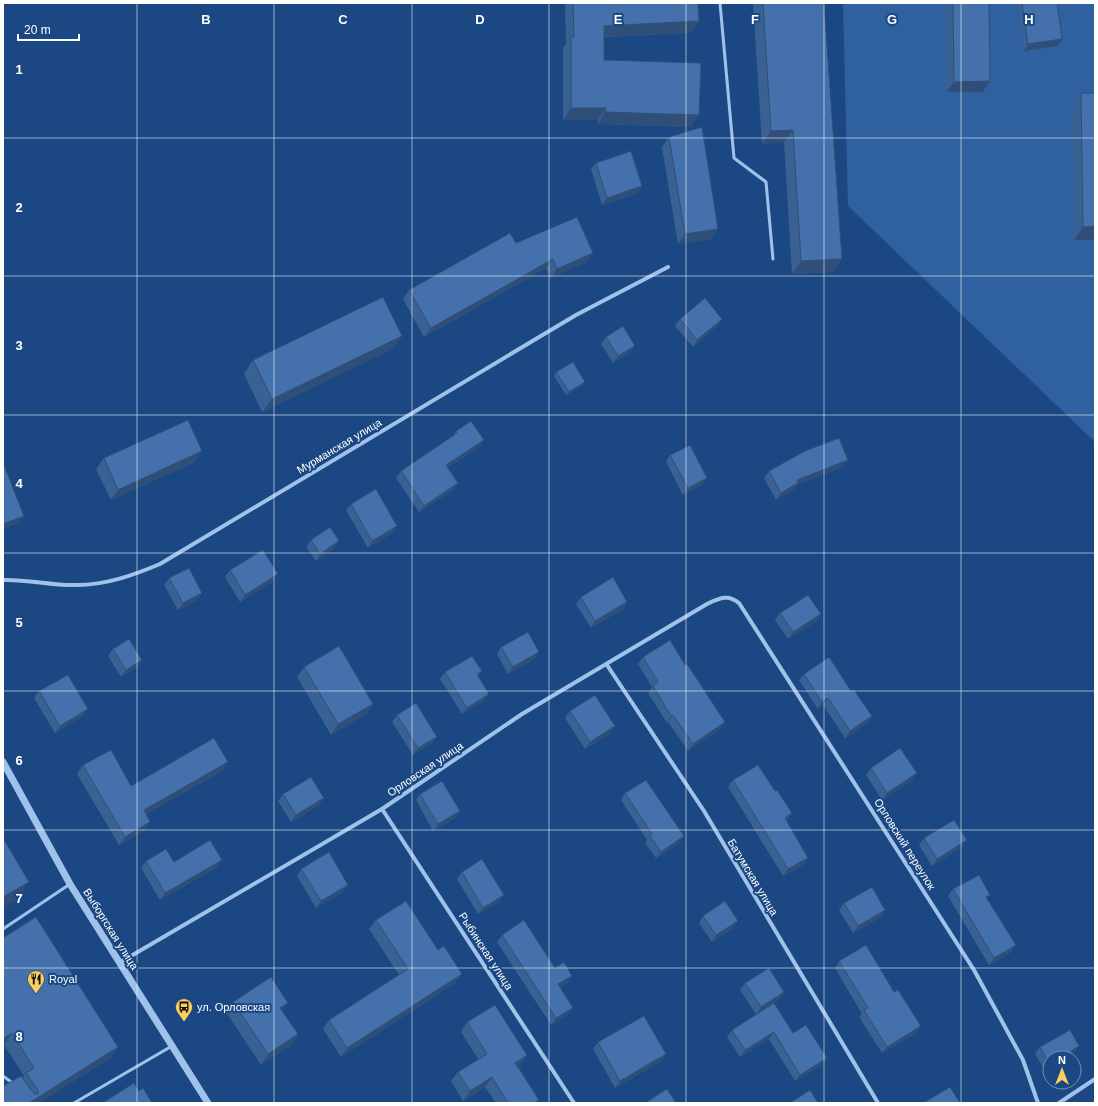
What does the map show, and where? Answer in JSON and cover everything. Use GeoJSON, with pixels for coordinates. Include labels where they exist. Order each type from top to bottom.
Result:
{"type":"FeatureCollection","features":[{"type":"Feature","properties":{"kind":"street","name":"Мурманская улица"},"geometry":{"type":"LineString","coordinates":[[3,580],[20,579],[77,585],[126,578],[160,564],[576,315],[668,267]]}},
{"type":"Feature","properties":{"kind":"street","name":"Орловская улица"},"geometry":{"type":"LineString","coordinates":[[119,963],[382,809],[522,714],[607,665],[707,604],[722,597],[732,597],[739,602]]}},
{"type":"Feature","properties":{"kind":"street","name":"Орловский переулок"},"geometry":{"type":"LineString","coordinates":[[739,602],[974,970],[1023,1060],[1038,1103]]}},
{"type":"Feature","properties":{"kind":"street","name":"Батумская улица"},"geometry":{"type":"LineString","coordinates":[[607,665],[704,811],[878,1103]]}},
{"type":"Feature","properties":{"kind":"street","name":"Выборгская улица"},"geometry":{"type":"LineString","coordinates":[[3,762],[70,884],[208,1103]]}},
{"type":"Feature","properties":{"kind":"street","name":"Рыбинская улица"},"geometry":{"type":"LineString","coordinates":[[382,809],[574,1103]]}},
{"type":"Feature","properties":{"kind":"street"},"geometry":{"type":"LineString","coordinates":[[1059,1103],[1095,1079]]}},
{"type":"Feature","properties":{"kind":"lane"},"geometry":{"type":"LineString","coordinates":[[720,3],[734,158],[766,182],[773,258]]}},
{"type":"Feature","properties":{"kind":"lane"},"geometry":{"type":"LineString","coordinates":[[3,929],[70,884]]}},
{"type":"Feature","properties":{"kind":"lane"},"geometry":{"type":"LineString","coordinates":[[74,1103],[172,1046]]}},
{"type":"Feature","properties":{"kind":"lane"},"geometry":{"type":"LineString","coordinates":[[3,1076],[12,1081],[16,1087]]}},
{"type":"Feature","properties":{"kind":"shaded area"},"geometry":{"type":"Polygon","coordinates":[[[843,3],[1095,3],[1095,442],[848,206],[843,3]]]}},
{"type":"Feature","properties":{"kind":"building"},"geometry":{"type":"Polygon","coordinates":[[[573,3],[698,3],[699,21],[604,26],[604,60],[701,63],[699,115],[605,112],[606,108],[571,108],[571,37],[574,37],[573,3]]]}},
{"type":"Feature","properties":{"kind":"building"},"geometry":{"type":"Polygon","coordinates":[[[763,3],[824,3],[842,259],[801,261],[793,130],[771,131],[763,3]]]}},
{"type":"Feature","properties":{"kind":"building"},"geometry":{"type":"Polygon","coordinates":[[[953,3],[989,3],[990,81],[954,82],[953,3]]]}},
{"type":"Feature","properties":{"kind":"building"},"geometry":{"type":"Polygon","coordinates":[[[1022,3],[1057,3],[1062,39],[1028,44],[1022,3]]]}},
{"type":"Feature","properties":{"kind":"building"},"geometry":{"type":"Polygon","coordinates":[[[1081,93],[1095,93],[1095,226],[1083,227],[1081,93]]]}},
{"type":"Feature","properties":{"kind":"building"},"geometry":{"type":"Polygon","coordinates":[[[702,127],[718,229],[685,234],[669,137],[702,127]]]}},
{"type":"Feature","properties":{"kind":"building"},"geometry":{"type":"Polygon","coordinates":[[[631,151],[642,186],[607,198],[596,163],[631,151]]]}},
{"type":"Feature","properties":{"kind":"building"},"geometry":{"type":"Polygon","coordinates":[[[577,217],[593,253],[557,269],[553,259],[431,328],[409,290],[510,233],[516,243],[577,217]]]}},
{"type":"Feature","properties":{"kind":"building"},"geometry":{"type":"Polygon","coordinates":[[[383,297],[402,336],[272,399],[253,360],[383,297]]]}},
{"type":"Feature","properties":{"kind":"building"},"geometry":{"type":"Polygon","coordinates":[[[705,298],[722,319],[697,340],[680,319],[705,298]]]}},
{"type":"Feature","properties":{"kind":"building"},"geometry":{"type":"Polygon","coordinates":[[[623,326],[635,346],[618,356],[606,337],[623,326]]]}},
{"type":"Feature","properties":{"kind":"building"},"geometry":{"type":"Polygon","coordinates":[[[573,362],[585,382],[569,392],[556,372],[573,362]]]}},
{"type":"Feature","properties":{"kind":"building"},"geometry":{"type":"Polygon","coordinates":[[[188,420],[202,451],[118,490],[104,458],[188,420]]]}},
{"type":"Feature","properties":{"kind":"building"},"geometry":{"type":"Polygon","coordinates":[[[471,421],[484,440],[446,465],[458,483],[424,506],[401,471],[457,433],[456,431],[471,421]]]}},
{"type":"Feature","properties":{"kind":"building"},"geometry":{"type":"Polygon","coordinates":[[[839,438],[848,460],[797,480],[798,483],[781,493],[769,471],[805,451],[839,438]]]}},
{"type":"Feature","properties":{"kind":"building"},"geometry":{"type":"Polygon","coordinates":[[[690,445],[707,478],[688,488],[670,455],[690,445]]]}},
{"type":"Feature","properties":{"kind":"building"},"geometry":{"type":"Polygon","coordinates":[[[3,465],[24,516],[3,524],[3,465]]]}},
{"type":"Feature","properties":{"kind":"building"},"geometry":{"type":"Polygon","coordinates":[[[376,489],[397,526],[372,541],[351,504],[376,489]]]}},
{"type":"Feature","properties":{"kind":"building"},"geometry":{"type":"Polygon","coordinates":[[[330,527],[339,541],[320,554],[311,540],[330,527]]]}},
{"type":"Feature","properties":{"kind":"building"},"geometry":{"type":"Polygon","coordinates":[[[263,550],[278,574],[245,595],[230,570],[263,550]]]}},
{"type":"Feature","properties":{"kind":"building"},"geometry":{"type":"Polygon","coordinates":[[[189,568],[202,593],[183,603],[169,578],[189,568]]]}},
{"type":"Feature","properties":{"kind":"building"},"geometry":{"type":"Polygon","coordinates":[[[613,577],[627,602],[595,621],[581,597],[613,577]]]}},
{"type":"Feature","properties":{"kind":"building"},"geometry":{"type":"Polygon","coordinates":[[[808,595],[821,614],[793,632],[780,613],[808,595]]]}},
{"type":"Feature","properties":{"kind":"building"},"geometry":{"type":"Polygon","coordinates":[[[528,632],[539,652],[513,667],[501,647],[528,632]]]}},
{"type":"Feature","properties":{"kind":"building"},"geometry":{"type":"Polygon","coordinates":[[[129,639],[142,660],[126,670],[113,649],[129,639]]]}},
{"type":"Feature","properties":{"kind":"building"},"geometry":{"type":"Polygon","coordinates":[[[670,640],[685,665],[687,664],[725,722],[693,744],[673,715],[671,716],[653,686],[658,682],[643,657],[670,640]]]}},
{"type":"Feature","properties":{"kind":"building"},"geometry":{"type":"Polygon","coordinates":[[[339,646],[373,704],[338,724],[304,667],[339,646]]]}},
{"type":"Feature","properties":{"kind":"building"},"geometry":{"type":"Polygon","coordinates":[[[472,656],[482,671],[477,674],[489,694],[467,708],[445,672],[472,656]]]}},
{"type":"Feature","properties":{"kind":"building"},"geometry":{"type":"Polygon","coordinates":[[[829,657],[851,691],[854,690],[872,716],[850,731],[828,698],[822,702],[804,674],[829,657]]]}},
{"type":"Feature","properties":{"kind":"building"},"geometry":{"type":"Polygon","coordinates":[[[68,675],[88,709],[60,726],[39,691],[68,675]]]}},
{"type":"Feature","properties":{"kind":"building"},"geometry":{"type":"Polygon","coordinates":[[[595,695],[615,726],[590,742],[570,711],[595,695]]]}},
{"type":"Feature","properties":{"kind":"building"},"geometry":{"type":"Polygon","coordinates":[[[416,703],[437,737],[418,748],[397,715],[416,703]]]}},
{"type":"Feature","properties":{"kind":"building"},"geometry":{"type":"Polygon","coordinates":[[[214,738],[228,762],[144,810],[150,822],[125,837],[83,765],[111,750],[131,786],[214,738]]]}},
{"type":"Feature","properties":{"kind":"building"},"geometry":{"type":"Polygon","coordinates":[[[900,748],[917,773],[887,793],[871,768],[900,748]]]}},
{"type":"Feature","properties":{"kind":"building"},"geometry":{"type":"Polygon","coordinates":[[[758,765],[792,813],[785,818],[808,858],[788,869],[733,780],[758,765]]]}},
{"type":"Feature","properties":{"kind":"building"},"geometry":{"type":"Polygon","coordinates":[[[311,777],[324,798],[296,815],[283,794],[311,777]]]}},
{"type":"Feature","properties":{"kind":"building"},"geometry":{"type":"Polygon","coordinates":[[[646,780],[684,836],[661,852],[650,836],[652,834],[625,793],[646,780]]]}},
{"type":"Feature","properties":{"kind":"building"},"geometry":{"type":"Polygon","coordinates":[[[442,781],[460,811],[438,824],[420,794],[442,781]]]}},
{"type":"Feature","properties":{"kind":"building"},"geometry":{"type":"Polygon","coordinates":[[[954,820],[967,840],[937,859],[924,838],[954,820]]]}},
{"type":"Feature","properties":{"kind":"building"},"geometry":{"type":"Polygon","coordinates":[[[3,838],[29,882],[3,897],[3,838]]]}},
{"type":"Feature","properties":{"kind":"building"},"geometry":{"type":"Polygon","coordinates":[[[210,840],[222,860],[165,893],[146,861],[166,849],[174,862],[210,840]]]}},
{"type":"Feature","properties":{"kind":"building"},"geometry":{"type":"Polygon","coordinates":[[[329,852],[348,885],[321,901],[301,869],[329,852]]]}},
{"type":"Feature","properties":{"kind":"building"},"geometry":{"type":"Polygon","coordinates":[[[482,859],[504,895],[483,908],[462,872],[482,859]]]}},
{"type":"Feature","properties":{"kind":"building"},"geometry":{"type":"Polygon","coordinates":[[[979,875],[990,895],[986,897],[1016,945],[994,958],[953,889],[979,875]]]}},
{"type":"Feature","properties":{"kind":"building"},"geometry":{"type":"Polygon","coordinates":[[[872,887],[885,910],[858,926],[844,903],[872,887]]]}},
{"type":"Feature","properties":{"kind":"building"},"geometry":{"type":"Polygon","coordinates":[[[406,901],[438,950],[444,946],[462,974],[347,1048],[329,1020],[408,969],[376,920],[406,901]]]}},
{"type":"Feature","properties":{"kind":"building"},"geometry":{"type":"Polygon","coordinates":[[[725,901],[738,921],[716,935],[703,916],[725,901]]]}},
{"type":"Feature","properties":{"kind":"building","name":"Royal"},"geometry":{"type":"Polygon","coordinates":[[[36,917],[118,1047],[29,1103],[5,1103],[3,1100],[3,1086],[21,1076],[34,1094],[38,1094],[38,1090],[26,1073],[34,1068],[12,1033],[3,1039],[3,938],[36,917]]]}},
{"type":"Feature","properties":{"kind":"building"},"geometry":{"type":"Polygon","coordinates":[[[524,920],[555,968],[564,962],[572,976],[558,984],[573,1008],[556,1018],[502,935],[524,920]]]}},
{"type":"Feature","properties":{"kind":"building"},"geometry":{"type":"Polygon","coordinates":[[[866,945],[894,992],[898,990],[921,1026],[887,1047],[864,1010],[868,1008],[839,961],[866,945]]]}},
{"type":"Feature","properties":{"kind":"building"},"geometry":{"type":"Polygon","coordinates":[[[769,968],[784,992],[761,1007],[745,983],[769,968]]]}},
{"type":"Feature","properties":{"kind":"building"},"geometry":{"type":"Polygon","coordinates":[[[271,977],[288,1003],[280,1008],[298,1034],[268,1054],[233,1002],[271,977]]]}},
{"type":"Feature","properties":{"kind":"building"},"geometry":{"type":"Polygon","coordinates":[[[774,1003],[793,1033],[806,1025],[827,1058],[800,1075],[774,1032],[745,1050],[732,1030],[774,1003]]]}},
{"type":"Feature","properties":{"kind":"building"},"geometry":{"type":"Polygon","coordinates":[[[495,1005],[527,1055],[515,1063],[539,1100],[534,1103],[508,1103],[492,1077],[470,1091],[458,1072],[487,1054],[467,1022],[495,1005]]]}},
{"type":"Feature","properties":{"kind":"building"},"geometry":{"type":"Polygon","coordinates":[[[644,1016],[666,1054],[620,1081],[598,1042],[644,1016]]]}},
{"type":"Feature","properties":{"kind":"building"},"geometry":{"type":"Polygon","coordinates":[[[1070,1030],[1079,1046],[1073,1050],[1042,1051],[1040,1047],[1070,1030]]]}},
{"type":"Feature","properties":{"kind":"building"},"geometry":{"type":"Polygon","coordinates":[[[134,1083],[139,1091],[143,1088],[152,1103],[104,1103],[104,1102],[134,1083]]]}},
{"type":"Feature","properties":{"kind":"building"},"geometry":{"type":"Polygon","coordinates":[[[950,1087],[960,1103],[925,1102],[950,1087]]]}},
{"type":"Feature","properties":{"kind":"building"},"geometry":{"type":"Polygon","coordinates":[[[667,1089],[676,1103],[645,1103],[667,1089]]]}},
{"type":"Feature","properties":{"kind":"building"},"geometry":{"type":"Polygon","coordinates":[[[810,1090],[818,1103],[790,1103],[810,1090]]]}},
{"type":"Feature","properties":{"kind":"place","name":"Royal"},"geometry":{"type":"Point","coordinates":[36,994]}},
{"type":"Feature","properties":{"kind":"place","name":"ул. Орловская"},"geometry":{"type":"Point","coordinates":[184,1022]}}]}
